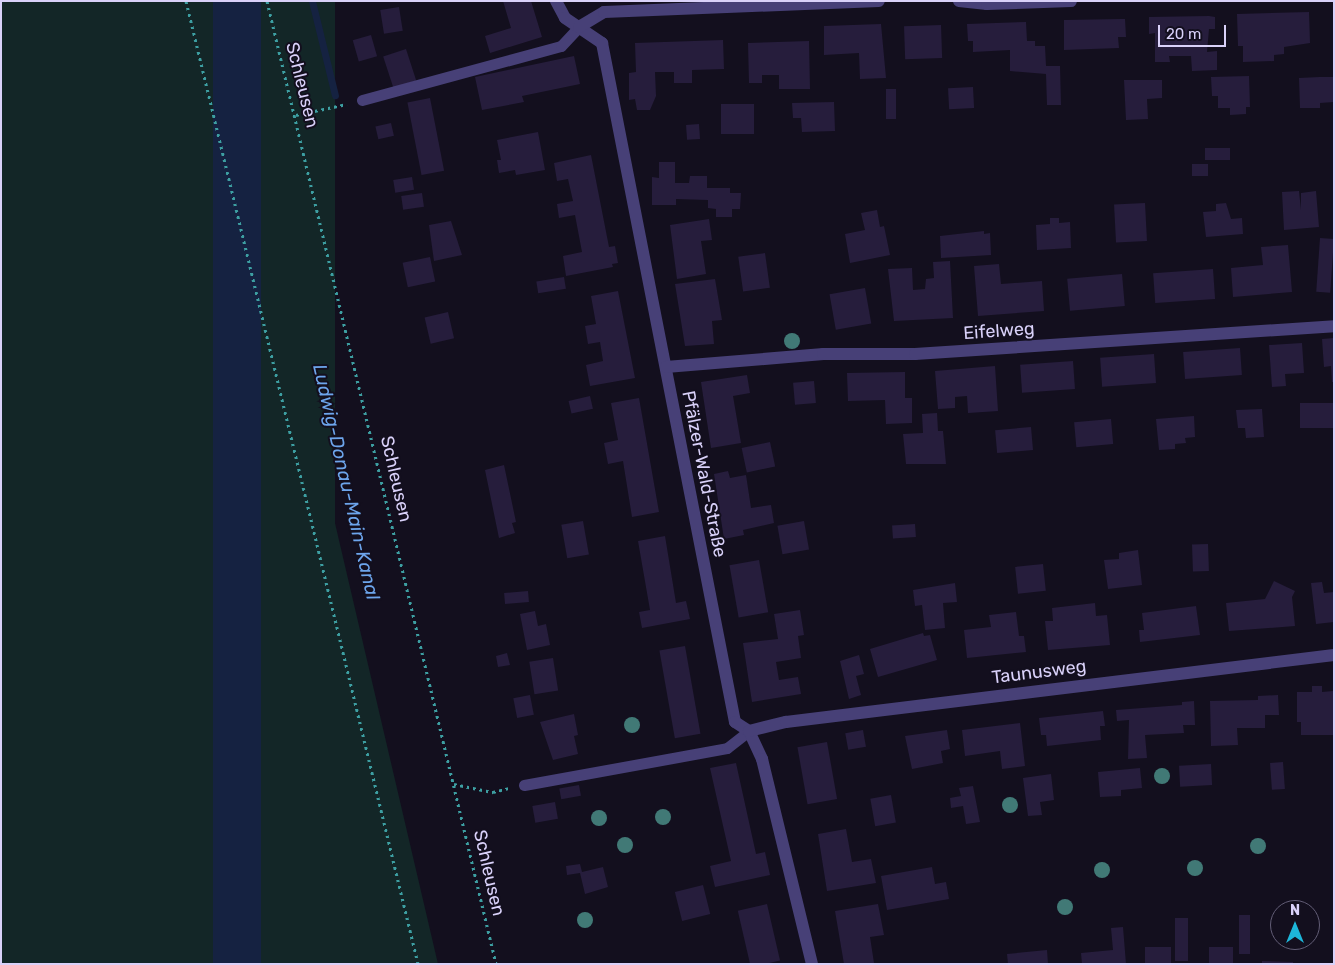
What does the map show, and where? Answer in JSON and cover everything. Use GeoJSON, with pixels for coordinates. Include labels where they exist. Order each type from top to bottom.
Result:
{"type":"FeatureCollection","features":[{"type":"Feature","properties":{"kind":"street","name":"Pfälzer-Wald-Straße"},"geometry":{"type":"LineString","coordinates":[[556,1],[565,18],[602,43],[608,63],[735,722],[750,731],[762,758],[812,964]]}},
{"type":"Feature","properties":{"kind":"street"},"geometry":{"type":"LineString","coordinates":[[579,27],[604,12],[879,1]]}},
{"type":"Feature","properties":{"kind":"street"},"geometry":{"type":"LineString","coordinates":[[959,1],[987,4],[1071,1]]}},
{"type":"Feature","properties":{"kind":"street","name":"Eifelweg"},"geometry":{"type":"LineString","coordinates":[[666,367],[823,354],[915,354],[1334,326]]}},
{"type":"Feature","properties":{"kind":"street","name":"Taunusweg"},"geometry":{"type":"LineString","coordinates":[[750,731],[786,722],[1334,655]]}},
{"type":"Feature","properties":{"kind":"lane"},"geometry":{"type":"LineString","coordinates":[[362,100],[561,46],[579,27]]}},
{"type":"Feature","properties":{"kind":"lane"},"geometry":{"type":"LineString","coordinates":[[524,785],[726,748],[750,731]]}},
{"type":"Feature","properties":{"kind":"path"},"geometry":{"type":"LineString","coordinates":[[186,1],[418,964]]}},
{"type":"Feature","properties":{"kind":"path","name":"Schleusen"},"geometry":{"type":"LineString","coordinates":[[267,1],[296,115],[496,964]]}},
{"type":"Feature","properties":{"kind":"path"},"geometry":{"type":"LineString","coordinates":[[296,115],[362,100]]}},
{"type":"Feature","properties":{"kind":"path"},"geometry":{"type":"LineString","coordinates":[[454,784],[493,792],[524,785]]}},
{"type":"Feature","properties":{"kind":"green space"},"geometry":{"type":"Polygon","coordinates":[[[1,1],[213,1],[438,964],[1,964],[1,1]]]}},
{"type":"Feature","properties":{"kind":"green space"},"geometry":{"type":"Polygon","coordinates":[[[261,1],[335,1],[335,964],[261,964],[261,1]]]}},
{"type":"Feature","properties":{"kind":"water"},"geometry":{"type":"Polygon","coordinates":[[[213,1],[261,1],[261,964],[213,964],[213,1]]]}},
{"type":"Feature","properties":{"kind":"building"},"geometry":{"type":"Polygon","coordinates":[[[503,1],[531,1],[542,37],[490,53],[485,36],[511,28],[503,1]]]}},
{"type":"Feature","properties":{"kind":"building"},"geometry":{"type":"Polygon","coordinates":[[[399,7],[403,31],[384,34],[380,10],[399,7]]]}},
{"type":"Feature","properties":{"kind":"building"},"geometry":{"type":"Polygon","coordinates":[[[1309,12],[1310,43],[1284,47],[1284,54],[1274,55],[1274,61],[1243,62],[1243,46],[1238,46],[1237,14],[1309,12]]]}},
{"type":"Feature","properties":{"kind":"building"},"geometry":{"type":"Polygon","coordinates":[[[1149,17],[1215,17],[1215,29],[1209,29],[1207,52],[1217,51],[1217,70],[1192,71],[1191,56],[1169,56],[1170,62],[1155,62],[1155,33],[1149,34],[1149,17]]]}},
{"type":"Feature","properties":{"kind":"building"},"geometry":{"type":"Polygon","coordinates":[[[1125,19],[1126,37],[1118,37],[1119,48],[1064,50],[1064,20],[1125,19]]]}},
{"type":"Feature","properties":{"kind":"building"},"geometry":{"type":"Polygon","coordinates":[[[1026,22],[1027,41],[1035,41],[1035,46],[1045,46],[1046,66],[1060,66],[1061,105],[1047,105],[1046,74],[1010,71],[1010,50],[973,52],[973,41],[968,41],[967,24],[1026,22]]]}},
{"type":"Feature","properties":{"kind":"building"},"geometry":{"type":"Polygon","coordinates":[[[881,24],[886,78],[860,79],[859,53],[824,55],[824,26],[881,24]]]}},
{"type":"Feature","properties":{"kind":"building"},"geometry":{"type":"Polygon","coordinates":[[[941,25],[942,58],[905,59],[904,26],[941,25]]]}},
{"type":"Feature","properties":{"kind":"building"},"geometry":{"type":"Polygon","coordinates":[[[371,35],[377,56],[359,61],[353,40],[371,35]]]}},
{"type":"Feature","properties":{"kind":"building"},"geometry":{"type":"Polygon","coordinates":[[[723,40],[724,69],[692,70],[692,83],[674,83],[674,72],[655,72],[656,96],[650,110],[637,110],[635,99],[629,100],[629,73],[636,72],[635,43],[723,40]]]}},
{"type":"Feature","properties":{"kind":"building"},"geometry":{"type":"Polygon","coordinates":[[[809,41],[810,89],[779,89],[779,75],[762,75],[762,83],[749,83],[748,43],[809,41]]]}},
{"type":"Feature","properties":{"kind":"building"},"geometry":{"type":"Polygon","coordinates":[[[406,49],[416,80],[393,88],[383,56],[406,49]]]}},
{"type":"Feature","properties":{"kind":"building"},"geometry":{"type":"Polygon","coordinates":[[[574,56],[580,84],[522,96],[524,102],[482,110],[475,77],[574,56]]]}},
{"type":"Feature","properties":{"kind":"building"},"geometry":{"type":"Polygon","coordinates":[[[1249,76],[1250,107],[1246,107],[1246,114],[1230,115],[1230,108],[1218,108],[1218,96],[1212,96],[1211,77],[1249,76]]]}},
{"type":"Feature","properties":{"kind":"building"},"geometry":{"type":"Polygon","coordinates":[[[1334,77],[1334,102],[1320,103],[1320,108],[1300,108],[1299,78],[1334,77]]]}},
{"type":"Feature","properties":{"kind":"building"},"geometry":{"type":"Polygon","coordinates":[[[1124,80],[1162,80],[1162,98],[1147,99],[1148,119],[1126,120],[1124,80]]]}},
{"type":"Feature","properties":{"kind":"building"},"geometry":{"type":"Polygon","coordinates":[[[973,87],[974,108],[949,109],[948,88],[973,87]]]}},
{"type":"Feature","properties":{"kind":"building"},"geometry":{"type":"Polygon","coordinates":[[[886,89],[896,89],[896,119],[886,119],[886,89]]]}},
{"type":"Feature","properties":{"kind":"building"},"geometry":{"type":"Polygon","coordinates":[[[430,98],[444,171],[422,175],[407,102],[430,98]]]}},
{"type":"Feature","properties":{"kind":"building"},"geometry":{"type":"Polygon","coordinates":[[[834,102],[835,131],[802,132],[801,118],[793,118],[792,103],[834,102]]]}},
{"type":"Feature","properties":{"kind":"building"},"geometry":{"type":"Polygon","coordinates":[[[721,104],[754,104],[754,134],[721,134],[721,104]]]}},
{"type":"Feature","properties":{"kind":"building"},"geometry":{"type":"Polygon","coordinates":[[[391,123],[394,136],[378,139],[375,127],[391,123]]]}},
{"type":"Feature","properties":{"kind":"building"},"geometry":{"type":"Polygon","coordinates":[[[699,124],[700,139],[687,140],[686,125],[699,124]]]}},
{"type":"Feature","properties":{"kind":"building"},"geometry":{"type":"Polygon","coordinates":[[[538,132],[545,170],[516,175],[515,170],[499,173],[497,160],[501,160],[497,140],[538,132]]]}},
{"type":"Feature","properties":{"kind":"building"},"geometry":{"type":"Polygon","coordinates":[[[1205,148],[1230,148],[1230,160],[1205,160],[1205,148]]]}},
{"type":"Feature","properties":{"kind":"building"},"geometry":{"type":"Polygon","coordinates":[[[591,155],[609,247],[615,246],[618,263],[612,264],[613,267],[566,276],[563,256],[582,252],[575,215],[559,218],[557,204],[573,201],[568,179],[557,181],[554,163],[591,155]]]}},
{"type":"Feature","properties":{"kind":"building"},"geometry":{"type":"Polygon","coordinates":[[[659,162],[675,162],[675,183],[689,183],[690,176],[707,176],[707,188],[730,188],[730,193],[741,193],[740,209],[732,209],[732,217],[716,217],[716,209],[708,208],[708,200],[676,199],[676,205],[652,205],[652,177],[659,178],[659,162]]]}},
{"type":"Feature","properties":{"kind":"building"},"geometry":{"type":"Polygon","coordinates":[[[1192,164],[1208,164],[1208,176],[1192,176],[1192,164]]]}},
{"type":"Feature","properties":{"kind":"building"},"geometry":{"type":"Polygon","coordinates":[[[412,177],[414,190],[395,193],[393,180],[412,177]]]}},
{"type":"Feature","properties":{"kind":"building"},"geometry":{"type":"Polygon","coordinates":[[[1299,191],[1301,210],[1301,193],[1316,191],[1319,227],[1284,230],[1282,192],[1299,191]]]}},
{"type":"Feature","properties":{"kind":"building"},"geometry":{"type":"Polygon","coordinates":[[[422,193],[424,207],[403,210],[401,196],[422,193]]]}},
{"type":"Feature","properties":{"kind":"building"},"geometry":{"type":"Polygon","coordinates":[[[1145,203],[1147,241],[1116,243],[1114,205],[1145,203]]]}},
{"type":"Feature","properties":{"kind":"building"},"geometry":{"type":"Polygon","coordinates":[[[1226,203],[1231,219],[1242,218],[1243,234],[1206,237],[1203,212],[1216,211],[1216,204],[1226,203]]]}},
{"type":"Feature","properties":{"kind":"building"},"geometry":{"type":"Polygon","coordinates":[[[877,210],[880,227],[884,226],[890,255],[850,263],[845,234],[865,230],[861,213],[877,210]]]}},
{"type":"Feature","properties":{"kind":"building"},"geometry":{"type":"Polygon","coordinates":[[[1050,218],[1059,218],[1059,223],[1070,222],[1071,248],[1037,250],[1036,225],[1050,224],[1050,218]]]}},
{"type":"Feature","properties":{"kind":"building"},"geometry":{"type":"Polygon","coordinates":[[[709,219],[712,240],[701,241],[706,274],[677,279],[670,225],[709,219]]]}},
{"type":"Feature","properties":{"kind":"building"},"geometry":{"type":"Polygon","coordinates":[[[451,221],[462,255],[434,261],[429,225],[451,221]]]}},
{"type":"Feature","properties":{"kind":"building"},"geometry":{"type":"Polygon","coordinates":[[[984,231],[984,234],[990,233],[991,255],[941,258],[940,236],[984,231]]]}},
{"type":"Feature","properties":{"kind":"building"},"geometry":{"type":"Polygon","coordinates":[[[1320,238],[1334,239],[1330,293],[1316,292],[1320,238]]]}},
{"type":"Feature","properties":{"kind":"building"},"geometry":{"type":"Polygon","coordinates":[[[1288,245],[1292,292],[1233,297],[1231,268],[1263,265],[1261,247],[1288,245]]]}},
{"type":"Feature","properties":{"kind":"building"},"geometry":{"type":"Polygon","coordinates":[[[765,253],[770,288],[743,291],[738,257],[765,253]]]}},
{"type":"Feature","properties":{"kind":"building"},"geometry":{"type":"Polygon","coordinates":[[[430,257],[435,281],[408,287],[403,263],[430,257]]]}},
{"type":"Feature","properties":{"kind":"building"},"geometry":{"type":"Polygon","coordinates":[[[950,261],[953,318],[894,321],[888,269],[912,268],[913,290],[925,289],[926,279],[934,278],[933,262],[950,261]]]}},
{"type":"Feature","properties":{"kind":"building"},"geometry":{"type":"Polygon","coordinates":[[[999,264],[1001,284],[1042,281],[1044,311],[978,316],[974,266],[999,264]]]}},
{"type":"Feature","properties":{"kind":"building"},"geometry":{"type":"Polygon","coordinates":[[[1213,269],[1215,299],[1155,303],[1153,273],[1213,269]]]}},
{"type":"Feature","properties":{"kind":"building"},"geometry":{"type":"Polygon","coordinates":[[[1122,274],[1125,306],[1070,311],[1067,279],[1122,274]]]}},
{"type":"Feature","properties":{"kind":"building"},"geometry":{"type":"Polygon","coordinates":[[[564,277],[566,289],[538,293],[536,281],[564,277]]]}},
{"type":"Feature","properties":{"kind":"building"},"geometry":{"type":"Polygon","coordinates":[[[715,279],[722,320],[712,321],[714,344],[685,346],[675,284],[715,279]]]}},
{"type":"Feature","properties":{"kind":"building"},"geometry":{"type":"Polygon","coordinates":[[[865,288],[871,323],[836,330],[830,294],[865,288]]]}},
{"type":"Feature","properties":{"kind":"building"},"geometry":{"type":"Polygon","coordinates":[[[618,291],[635,378],[590,386],[586,365],[603,361],[600,342],[588,344],[585,326],[596,324],[591,296],[618,291]]]}},
{"type":"Feature","properties":{"kind":"building"},"geometry":{"type":"Polygon","coordinates":[[[448,312],[454,338],[431,344],[425,317],[448,312]]]}},
{"type":"Feature","properties":{"kind":"building"},"geometry":{"type":"Polygon","coordinates":[[[1334,338],[1334,382],[1332,382],[1331,366],[1324,367],[1322,339],[1334,338]]]}},
{"type":"Feature","properties":{"kind":"building"},"geometry":{"type":"Polygon","coordinates":[[[1302,343],[1304,373],[1285,374],[1286,386],[1272,387],[1269,345],[1302,343]]]}},
{"type":"Feature","properties":{"kind":"building"},"geometry":{"type":"Polygon","coordinates":[[[1240,348],[1242,375],[1185,379],[1183,352],[1240,348]]]}},
{"type":"Feature","properties":{"kind":"building"},"geometry":{"type":"Polygon","coordinates":[[[1154,354],[1156,383],[1102,387],[1100,358],[1154,354]]]}},
{"type":"Feature","properties":{"kind":"building"},"geometry":{"type":"Polygon","coordinates":[[[1073,361],[1075,389],[1022,393],[1020,365],[1073,361]]]}},
{"type":"Feature","properties":{"kind":"building"},"geometry":{"type":"Polygon","coordinates":[[[995,366],[998,411],[968,413],[967,396],[955,397],[955,408],[938,409],[935,371],[995,366]]]}},
{"type":"Feature","properties":{"kind":"building"},"geometry":{"type":"Polygon","coordinates":[[[905,372],[905,398],[912,398],[912,423],[886,424],[885,400],[848,401],[847,373],[905,372]]]}},
{"type":"Feature","properties":{"kind":"building"},"geometry":{"type":"Polygon","coordinates":[[[747,375],[750,393],[733,396],[741,443],[711,448],[701,382],[747,375]]]}},
{"type":"Feature","properties":{"kind":"building"},"geometry":{"type":"Polygon","coordinates":[[[814,381],[816,403],[795,405],[793,383],[814,381]]]}},
{"type":"Feature","properties":{"kind":"building"},"geometry":{"type":"Polygon","coordinates":[[[590,396],[593,409],[571,414],[569,401],[590,396]]]}},
{"type":"Feature","properties":{"kind":"building"},"geometry":{"type":"Polygon","coordinates":[[[639,398],[659,512],[632,517],[623,461],[608,464],[604,443],[618,440],[611,403],[639,398]]]}},
{"type":"Feature","properties":{"kind":"building"},"geometry":{"type":"Polygon","coordinates":[[[1300,403],[1334,403],[1334,428],[1300,428],[1300,403]]]}},
{"type":"Feature","properties":{"kind":"building"},"geometry":{"type":"Polygon","coordinates":[[[1262,409],[1264,437],[1246,438],[1245,428],[1238,428],[1236,410],[1262,409]]]}},
{"type":"Feature","properties":{"kind":"building"},"geometry":{"type":"Polygon","coordinates":[[[937,413],[938,431],[943,431],[946,464],[906,464],[903,434],[923,433],[922,414],[937,413]]]}},
{"type":"Feature","properties":{"kind":"building"},"geometry":{"type":"Polygon","coordinates":[[[1194,416],[1195,437],[1185,438],[1186,443],[1175,444],[1175,449],[1159,450],[1156,419],[1194,416]]]}},
{"type":"Feature","properties":{"kind":"building"},"geometry":{"type":"Polygon","coordinates":[[[1111,419],[1113,444],[1076,447],[1074,422],[1111,419]]]}},
{"type":"Feature","properties":{"kind":"building"},"geometry":{"type":"Polygon","coordinates":[[[1031,427],[1033,450],[997,453],[995,430],[1031,427]]]}},
{"type":"Feature","properties":{"kind":"building"},"geometry":{"type":"Polygon","coordinates":[[[770,442],[775,466],[747,472],[742,448],[770,442]]]}},
{"type":"Feature","properties":{"kind":"building"},"geometry":{"type":"Polygon","coordinates":[[[504,465],[516,522],[512,523],[515,533],[499,538],[485,470],[504,465]]]}},
{"type":"Feature","properties":{"kind":"building"},"geometry":{"type":"Polygon","coordinates":[[[728,471],[730,478],[746,475],[751,508],[771,505],[774,523],[743,530],[744,535],[724,539],[714,474],[728,471]]]}},
{"type":"Feature","properties":{"kind":"building"},"geometry":{"type":"Polygon","coordinates":[[[583,521],[589,554],[567,558],[561,525],[583,521]]]}},
{"type":"Feature","properties":{"kind":"building"},"geometry":{"type":"Polygon","coordinates":[[[804,521],[809,550],[782,554],[777,526],[804,521]]]}},
{"type":"Feature","properties":{"kind":"building"},"geometry":{"type":"Polygon","coordinates":[[[915,524],[916,537],[893,539],[892,526],[915,524]]]}},
{"type":"Feature","properties":{"kind":"building"},"geometry":{"type":"Polygon","coordinates":[[[665,536],[676,603],[686,601],[690,619],[642,628],[639,612],[650,610],[638,541],[665,536]]]}},
{"type":"Feature","properties":{"kind":"building"},"geometry":{"type":"Polygon","coordinates":[[[1208,544],[1209,571],[1193,572],[1192,545],[1208,544]]]}},
{"type":"Feature","properties":{"kind":"building"},"geometry":{"type":"Polygon","coordinates":[[[1138,550],[1142,585],[1108,589],[1104,560],[1119,559],[1119,553],[1138,550]]]}},
{"type":"Feature","properties":{"kind":"building"},"geometry":{"type":"Polygon","coordinates":[[[759,560],[768,612],[739,617],[729,565],[759,560]]]}},
{"type":"Feature","properties":{"kind":"building"},"geometry":{"type":"Polygon","coordinates":[[[1043,564],[1046,591],[1018,594],[1015,567],[1043,564]]]}},
{"type":"Feature","properties":{"kind":"building"},"geometry":{"type":"Polygon","coordinates":[[[1274,581],[1295,591],[1292,597],[1295,626],[1229,631],[1226,603],[1265,599],[1274,581]]]}},
{"type":"Feature","properties":{"kind":"building"},"geometry":{"type":"Polygon","coordinates":[[[1322,582],[1324,593],[1334,592],[1334,622],[1316,624],[1311,583],[1322,582]]]}},
{"type":"Feature","properties":{"kind":"building"},"geometry":{"type":"Polygon","coordinates":[[[955,583],[957,602],[943,603],[945,628],[925,630],[922,605],[915,606],[913,590],[955,583]]]}},
{"type":"Feature","properties":{"kind":"building"},"geometry":{"type":"Polygon","coordinates":[[[528,591],[529,602],[505,604],[504,593],[528,591]]]}},
{"type":"Feature","properties":{"kind":"building"},"geometry":{"type":"Polygon","coordinates":[[[1095,603],[1096,616],[1107,615],[1110,645],[1048,650],[1045,621],[1053,621],[1052,608],[1095,603]]]}},
{"type":"Feature","properties":{"kind":"building"},"geometry":{"type":"Polygon","coordinates":[[[1196,606],[1200,635],[1140,642],[1139,630],[1144,630],[1142,613],[1196,606]]]}},
{"type":"Feature","properties":{"kind":"building"},"geometry":{"type":"Polygon","coordinates":[[[800,610],[804,635],[798,636],[801,658],[776,662],[779,680],[798,677],[801,694],[752,702],[743,643],[778,639],[774,614],[800,610]]]}},
{"type":"Feature","properties":{"kind":"building"},"geometry":{"type":"Polygon","coordinates":[[[535,611],[538,626],[546,624],[550,645],[527,650],[520,614],[535,611]]]}},
{"type":"Feature","properties":{"kind":"building"},"geometry":{"type":"Polygon","coordinates":[[[1016,612],[1019,636],[1024,636],[1026,652],[967,658],[964,630],[991,627],[989,615],[1016,612]]]}},
{"type":"Feature","properties":{"kind":"building"},"geometry":{"type":"Polygon","coordinates":[[[923,633],[924,636],[930,635],[937,660],[878,677],[870,649],[923,633]]]}},
{"type":"Feature","properties":{"kind":"building"},"geometry":{"type":"Polygon","coordinates":[[[685,646],[700,734],[675,738],[659,651],[685,646]]]}},
{"type":"Feature","properties":{"kind":"building"},"geometry":{"type":"Polygon","coordinates":[[[507,653],[510,665],[498,667],[496,656],[507,653]]]}},
{"type":"Feature","properties":{"kind":"building"},"geometry":{"type":"Polygon","coordinates":[[[859,655],[864,674],[856,676],[861,695],[849,699],[840,661],[859,655]]]}},
{"type":"Feature","properties":{"kind":"building"},"geometry":{"type":"Polygon","coordinates":[[[553,658],[558,691],[534,694],[529,662],[553,658]]]}},
{"type":"Feature","properties":{"kind":"building"},"geometry":{"type":"Polygon","coordinates":[[[1312,686],[1322,686],[1322,692],[1333,691],[1334,735],[1301,735],[1301,722],[1297,722],[1297,692],[1312,692],[1312,686]]]}},
{"type":"Feature","properties":{"kind":"building"},"geometry":{"type":"Polygon","coordinates":[[[530,695],[534,715],[517,718],[513,698],[530,695]]]}},
{"type":"Feature","properties":{"kind":"building"},"geometry":{"type":"Polygon","coordinates":[[[1278,695],[1279,715],[1265,715],[1265,728],[1237,728],[1238,745],[1211,746],[1210,701],[1258,700],[1258,696],[1278,695]]]}},
{"type":"Feature","properties":{"kind":"building"},"geometry":{"type":"Polygon","coordinates":[[[1194,701],[1195,725],[1183,725],[1184,733],[1145,735],[1147,758],[1128,759],[1129,720],[1117,721],[1116,710],[1182,705],[1182,702],[1194,701]]]}},
{"type":"Feature","properties":{"kind":"building"},"geometry":{"type":"Polygon","coordinates":[[[1103,711],[1105,726],[1100,726],[1101,740],[1047,746],[1046,735],[1041,735],[1039,718],[1103,711]]]}},
{"type":"Feature","properties":{"kind":"building"},"geometry":{"type":"Polygon","coordinates":[[[574,714],[578,735],[574,736],[578,754],[553,760],[540,722],[574,714]]]}},
{"type":"Feature","properties":{"kind":"building"},"geometry":{"type":"Polygon","coordinates":[[[1020,723],[1025,766],[1002,769],[1000,751],[965,756],[962,730],[1020,723]]]}},
{"type":"Feature","properties":{"kind":"building"},"geometry":{"type":"Polygon","coordinates":[[[863,730],[866,747],[848,750],[845,733],[863,730]]]}},
{"type":"Feature","properties":{"kind":"building"},"geometry":{"type":"Polygon","coordinates":[[[947,730],[950,749],[941,751],[943,763],[912,769],[905,736],[947,730]]]}},
{"type":"Feature","properties":{"kind":"building"},"geometry":{"type":"Polygon","coordinates":[[[827,742],[837,799],[808,804],[797,747],[827,742]]]}},
{"type":"Feature","properties":{"kind":"building"},"geometry":{"type":"Polygon","coordinates":[[[1283,762],[1285,789],[1272,790],[1270,763],[1283,762]]]}},
{"type":"Feature","properties":{"kind":"building"},"geometry":{"type":"Polygon","coordinates":[[[736,763],[756,854],[765,852],[770,875],[715,887],[710,866],[731,861],[710,768],[736,763]]]}},
{"type":"Feature","properties":{"kind":"building"},"geometry":{"type":"Polygon","coordinates":[[[1211,764],[1212,785],[1180,787],[1179,766],[1211,764]]]}},
{"type":"Feature","properties":{"kind":"building"},"geometry":{"type":"Polygon","coordinates":[[[1140,768],[1142,788],[1121,790],[1121,796],[1100,797],[1098,772],[1140,768]]]}},
{"type":"Feature","properties":{"kind":"building"},"geometry":{"type":"Polygon","coordinates":[[[1051,774],[1054,800],[1040,802],[1042,815],[1028,816],[1023,778],[1051,774]]]}},
{"type":"Feature","properties":{"kind":"building"},"geometry":{"type":"Polygon","coordinates":[[[579,785],[581,796],[561,799],[559,788],[579,785]]]}},
{"type":"Feature","properties":{"kind":"building"},"geometry":{"type":"Polygon","coordinates":[[[973,786],[980,822],[966,824],[963,806],[951,808],[950,798],[961,796],[959,788],[973,786]]]}},
{"type":"Feature","properties":{"kind":"building"},"geometry":{"type":"Polygon","coordinates":[[[891,795],[896,823],[875,826],[870,799],[891,795]]]}},
{"type":"Feature","properties":{"kind":"building"},"geometry":{"type":"Polygon","coordinates":[[[555,802],[558,819],[535,823],[532,806],[555,802]]]}},
{"type":"Feature","properties":{"kind":"building"},"geometry":{"type":"Polygon","coordinates":[[[846,829],[852,862],[871,859],[876,883],[827,891],[818,834],[846,829]]]}},
{"type":"Feature","properties":{"kind":"building"},"geometry":{"type":"Polygon","coordinates":[[[580,864],[582,872],[603,867],[608,887],[585,894],[580,873],[567,875],[566,866],[580,864]]]}},
{"type":"Feature","properties":{"kind":"building"},"geometry":{"type":"Polygon","coordinates":[[[932,867],[935,884],[946,882],[949,899],[887,910],[881,876],[932,867]]]}},
{"type":"Feature","properties":{"kind":"building"},"geometry":{"type":"Polygon","coordinates":[[[703,885],[710,914],[682,921],[675,892],[703,885]]]}},
{"type":"Feature","properties":{"kind":"building"},"geometry":{"type":"Polygon","coordinates":[[[767,904],[780,961],[765,964],[750,964],[738,911],[767,904]]]}},
{"type":"Feature","properties":{"kind":"building"},"geometry":{"type":"Polygon","coordinates":[[[878,904],[884,935],[870,937],[874,963],[844,964],[835,911],[878,904]]]}},
{"type":"Feature","properties":{"kind":"building"},"geometry":{"type":"Polygon","coordinates":[[[1239,915],[1250,915],[1250,954],[1239,954],[1239,915]]]}},
{"type":"Feature","properties":{"kind":"building"},"geometry":{"type":"Polygon","coordinates":[[[1175,918],[1188,918],[1188,961],[1175,961],[1175,918]]]}},
{"type":"Feature","properties":{"kind":"building"},"geometry":{"type":"Polygon","coordinates":[[[1123,927],[1126,964],[1082,964],[1081,953],[1113,950],[1111,928],[1123,927]]]}},
{"type":"Feature","properties":{"kind":"building"},"geometry":{"type":"Polygon","coordinates":[[[1145,947],[1171,947],[1171,964],[1145,964],[1145,947]]]}},
{"type":"Feature","properties":{"kind":"building"},"geometry":{"type":"Polygon","coordinates":[[[1209,947],[1233,947],[1233,964],[1209,964],[1209,947]]]}},
{"type":"Feature","properties":{"kind":"building"},"geometry":{"type":"Polygon","coordinates":[[[1047,950],[1048,964],[1008,964],[1007,954],[1047,950]]]}},
{"type":"Feature","properties":{"kind":"building"},"geometry":{"type":"Polygon","coordinates":[[[1262,961],[1293,962],[1293,964],[1262,964],[1262,961]]]}},
{"type":"Feature","properties":{"kind":"waterway"},"geometry":{"type":"LineString","coordinates":[[312,1],[335,95]]}},
{"type":"Feature","properties":{"kind":"water label","name":"Ludwig-Donau-Main-Kanal"},"geometry":{"type":"Point","coordinates":[346,482]}}]}
